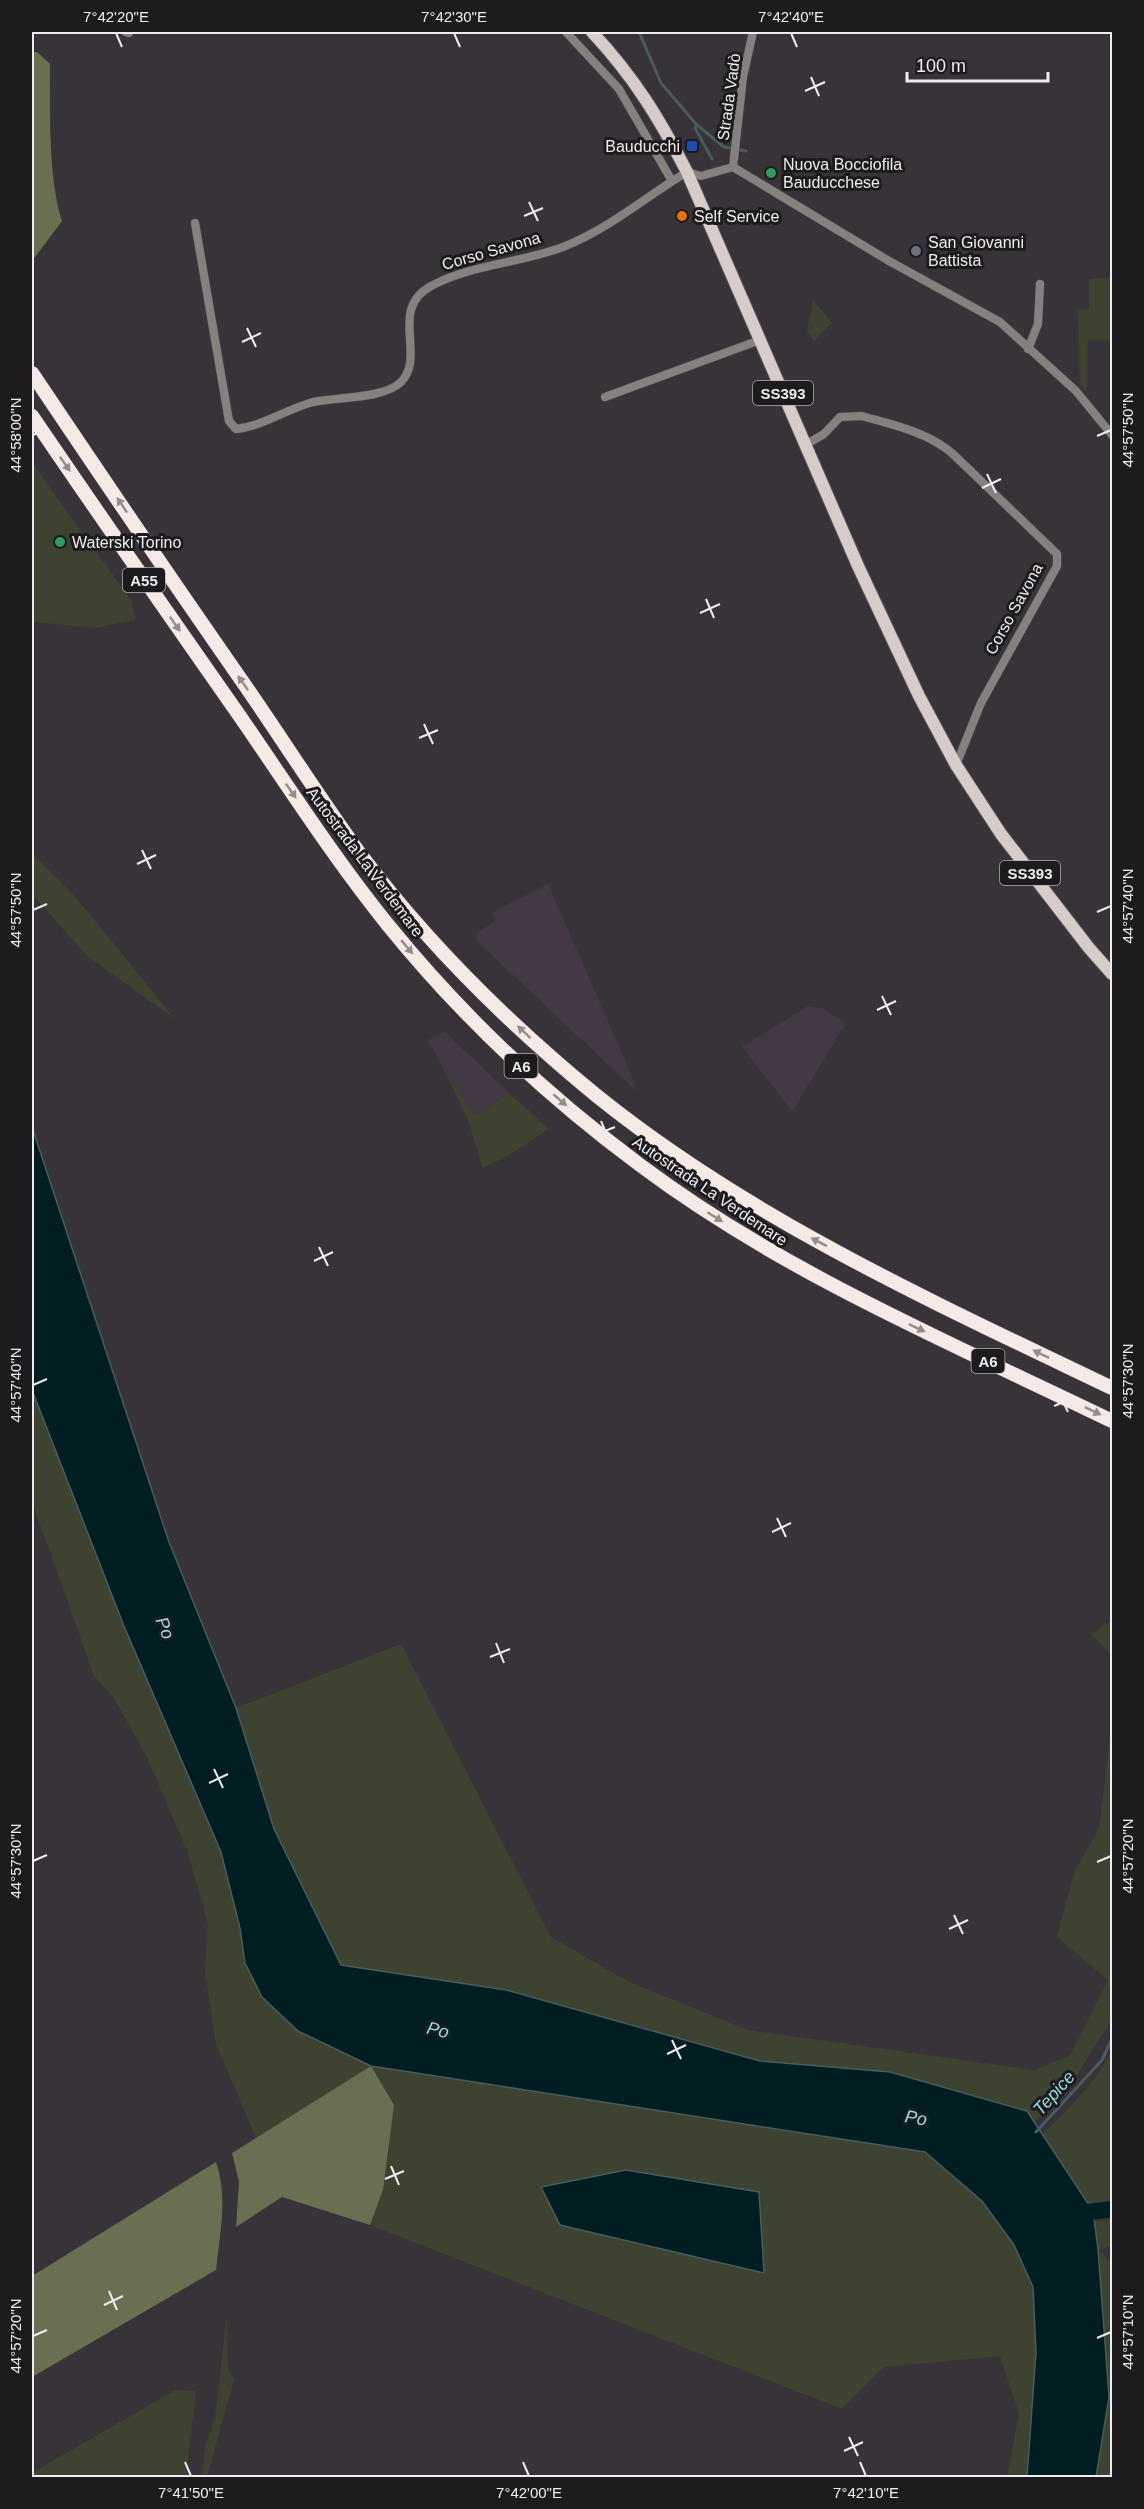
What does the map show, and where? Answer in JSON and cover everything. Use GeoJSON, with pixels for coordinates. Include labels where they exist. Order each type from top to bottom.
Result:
{"type":"FeatureCollection","features":[{"type":"Feature","properties":{"kind":"highway","name":"A55"},"geometry":{"type":"LineString","coordinates":[[32,373],[277,732]]}},
{"type":"Feature","properties":{"kind":"highway","name":"A55"},"geometry":{"type":"LineString","coordinates":[[32,416],[258,743]]}},
{"type":"Feature","properties":{"kind":"highway","name":"Autostrada La Verdemare"},"geometry":{"type":"LineString","coordinates":[[277,732],[359,852],[408,913],[473,983],[524,1033],[598,1096],[693,1166],[807,1236],[933,1301],[1113,1388]]}},
{"type":"Feature","properties":{"kind":"highway","name":"Autostrada La Verdemare"},"geometry":{"type":"LineString","coordinates":[[258,743],[339,861],[421,963],[503,1049],[600,1135],[700,1208],[776,1255],[864,1303],[1113,1421]]}},
{"type":"Feature","properties":{"kind":"main road","name":"SS393"},"geometry":{"type":"LineString","coordinates":[[592,32],[621,63],[661,121],[687,172],[887,632],[956,765],[1001,834],[1113,975]]}},
{"type":"Feature","properties":{"kind":"street"},"geometry":{"type":"LineString","coordinates":[[566,32],[619,89],[672,181]]}},
{"type":"Feature","properties":{"kind":"street","name":"Strada Vadò"},"geometry":{"type":"LineString","coordinates":[[733,167],[743,77],[753,32]]}},
{"type":"Feature","properties":{"kind":"street"},"geometry":{"type":"LineString","coordinates":[[687,172],[701,176],[733,167],[889,261],[1000,322],[1076,391],[1113,435]]}},
{"type":"Feature","properties":{"kind":"street","name":"Corso Savona"},"geometry":{"type":"LineString","coordinates":[[195,223],[229,421],[236,429],[248,428],[312,403],[373,394],[401,382],[408,370],[410,357],[408,320],[419,294],[432,285],[452,278],[545,253],[585,237],[620,218],[687,172]]}},
{"type":"Feature","properties":{"kind":"street"},"geometry":{"type":"LineString","coordinates":[[1028,349],[1038,324],[1040,284]]}},
{"type":"Feature","properties":{"kind":"street"},"geometry":{"type":"LineString","coordinates":[[606,398],[760,340]]}},
{"type":"Feature","properties":{"kind":"street","name":"Corso Savona"},"geometry":{"type":"LineString","coordinates":[[805,445],[824,434],[840,417],[862,416],[920,434],[941,444],[953,454],[1057,554],[1057,566],[981,703],[956,765]]}},
{"type":"Feature","properties":{"kind":"shaded area"},"geometry":{"type":"Polygon","coordinates":[[[548,884],[632,1076],[636,1091],[477,941],[476,934],[495,921],[493,912],[548,884]]]}},
{"type":"Feature","properties":{"kind":"shaded area"},"geometry":{"type":"Polygon","coordinates":[[[808,1006],[823,1008],[846,1024],[792,1111],[742,1047],[808,1006]]]}},
{"type":"Feature","properties":{"kind":"shaded area"},"geometry":{"type":"Polygon","coordinates":[[[445,1032],[509,1093],[476,1115],[444,1070],[428,1040],[445,1032]]]}},
{"type":"Feature","properties":{"kind":"green space"},"geometry":{"type":"Polygon","coordinates":[[[32,52],[37,52],[50,64],[52,164],[57,204],[62,221],[32,261],[32,52]]]}},
{"type":"Feature","properties":{"kind":"green space"},"geometry":{"type":"Polygon","coordinates":[[[1112,277],[1112,340],[1088,341],[1087,387],[1085,390],[1080,385],[1078,310],[1089,309],[1089,279],[1112,277]]]}},
{"type":"Feature","properties":{"kind":"green space"},"geometry":{"type":"Polygon","coordinates":[[[813,300],[832,323],[814,341],[807,332],[813,300]]]}},
{"type":"Feature","properties":{"kind":"green space","name":"Waterski Torino"},"geometry":{"type":"Polygon","coordinates":[[[32,463],[132,601],[135,620],[96,628],[32,622],[32,463]]]}},
{"type":"Feature","properties":{"kind":"green space"},"geometry":{"type":"Polygon","coordinates":[[[32,853],[79,901],[175,1019],[87,956],[32,894],[32,853]]]}},
{"type":"Feature","properties":{"kind":"green space"},"geometry":{"type":"Polygon","coordinates":[[[444,1070],[476,1115],[509,1093],[549,1129],[509,1155],[483,1168],[467,1118],[444,1070]]]}},
{"type":"Feature","properties":{"kind":"green space"},"geometry":{"type":"Polygon","coordinates":[[[32,1390],[124,1626],[221,1852],[240,1928],[245,1963],[371,2066],[925,2152],[982,2201],[1014,2245],[1033,2287],[1036,2352],[1027,2477],[1007,2477],[1019,2413],[1000,2356],[884,2367],[842,2409],[370,2225],[383,2190],[371,2067],[256,2138],[216,2044],[205,1971],[208,1925],[188,1853],[147,1757],[114,1698],[94,1676],[32,1501],[32,1390]],[[626,2170],[541,2187],[560,2225],[764,2273],[759,2192],[626,2170]]]}},
{"type":"Feature","properties":{"kind":"green space"},"geometry":{"type":"Polygon","coordinates":[[[1112,1620],[1112,1656],[1091,1634],[1112,1620]]]}},
{"type":"Feature","properties":{"kind":"green space"},"geometry":{"type":"Polygon","coordinates":[[[401,1644],[551,1937],[629,1982],[748,2030],[1035,2070],[1070,2055],[1108,1980],[1057,1937],[1075,1870],[1099,1829],[1112,1722],[1112,2019],[1068,2090],[1034,2122],[1027,2111],[890,2072],[760,2061],[506,1990],[341,1965],[274,1829],[236,1708],[401,1644]]]}},
{"type":"Feature","properties":{"kind":"green space"},"geometry":{"type":"Polygon","coordinates":[[[1112,2050],[1110,2110],[1112,2111],[1112,2201],[1090,2206],[1042,2135],[1090,2084],[1112,2050]]]}},
{"type":"Feature","properties":{"kind":"green space"},"geometry":{"type":"Polygon","coordinates":[[[371,2066],[394,2105],[383,2190],[370,2225],[282,2197],[236,2227],[239,2182],[232,2153],[371,2066]]]}},
{"type":"Feature","properties":{"kind":"green space"},"geometry":{"type":"Polygon","coordinates":[[[216,2162],[222,2188],[222,2202],[216,2270],[32,2377],[32,2276],[216,2162]]]}},
{"type":"Feature","properties":{"kind":"green space"},"geometry":{"type":"Polygon","coordinates":[[[1112,2220],[1112,2246],[1099,2250],[1112,2263],[1112,2477],[1096,2477],[1109,2397],[1095,2221],[1112,2220]]]}},
{"type":"Feature","properties":{"kind":"green space"},"geometry":{"type":"Polygon","coordinates":[[[227,2315],[228,2368],[234,2380],[207,2477],[201,2477],[206,2444],[215,2418],[227,2315]]]}},
{"type":"Feature","properties":{"kind":"green space"},"geometry":{"type":"Polygon","coordinates":[[[175,2390],[196,2391],[186,2477],[32,2477],[32,2473],[175,2390]]]}},
{"type":"Feature","properties":{"kind":"water","name":"Po"},"geometry":{"type":"Polygon","coordinates":[[[32,1127],[169,1542],[236,1708],[274,1829],[341,1965],[506,1990],[760,2061],[890,2072],[1027,2111],[1093,2211],[1109,2397],[1096,2477],[1027,2477],[1036,2352],[1033,2287],[1014,2245],[982,2201],[925,2152],[371,2066],[298,2031],[262,1997],[245,1963],[240,1928],[221,1852],[124,1626],[32,1390],[32,1127]]]}},
{"type":"Feature","properties":{"kind":"water"},"geometry":{"type":"Polygon","coordinates":[[[626,2170],[759,2192],[764,2273],[560,2225],[541,2187],[626,2170]]]}},
{"type":"Feature","properties":{"kind":"waterway"},"geometry":{"type":"LineString","coordinates":[[639,32],[661,83],[697,125],[724,147],[746,151]]}},
{"type":"Feature","properties":{"kind":"waterway"},"geometry":{"type":"LineString","coordinates":[[697,125],[695,128],[712,159]]}},
{"type":"Feature","properties":{"kind":"waterway","name":"Tepice"},"geometry":{"type":"LineString","coordinates":[[1036,2132],[1102,2060],[1112,2039]]}},
{"type":"Feature","properties":{"kind":"waterway"},"geometry":{"type":"LineString","coordinates":[[1072,2214],[1112,2209]]}},
{"type":"Feature","properties":{"kind":"place","name":"Bauducchi"},"geometry":{"type":"Point","coordinates":[692,146]}},
{"type":"Feature","properties":{"kind":"place","name":"Nuova Bocciofila Bauducchese"},"geometry":{"type":"Point","coordinates":[771,173]}},
{"type":"Feature","properties":{"kind":"place","name":"Self Service"},"geometry":{"type":"Point","coordinates":[682,216]}},
{"type":"Feature","properties":{"kind":"place","name":"San Giovanni Battista"},"geometry":{"type":"Point","coordinates":[916,251]}},
{"type":"Feature","properties":{"kind":"place","name":"Waterski Torino"},"geometry":{"type":"Point","coordinates":[60,542]}}]}
